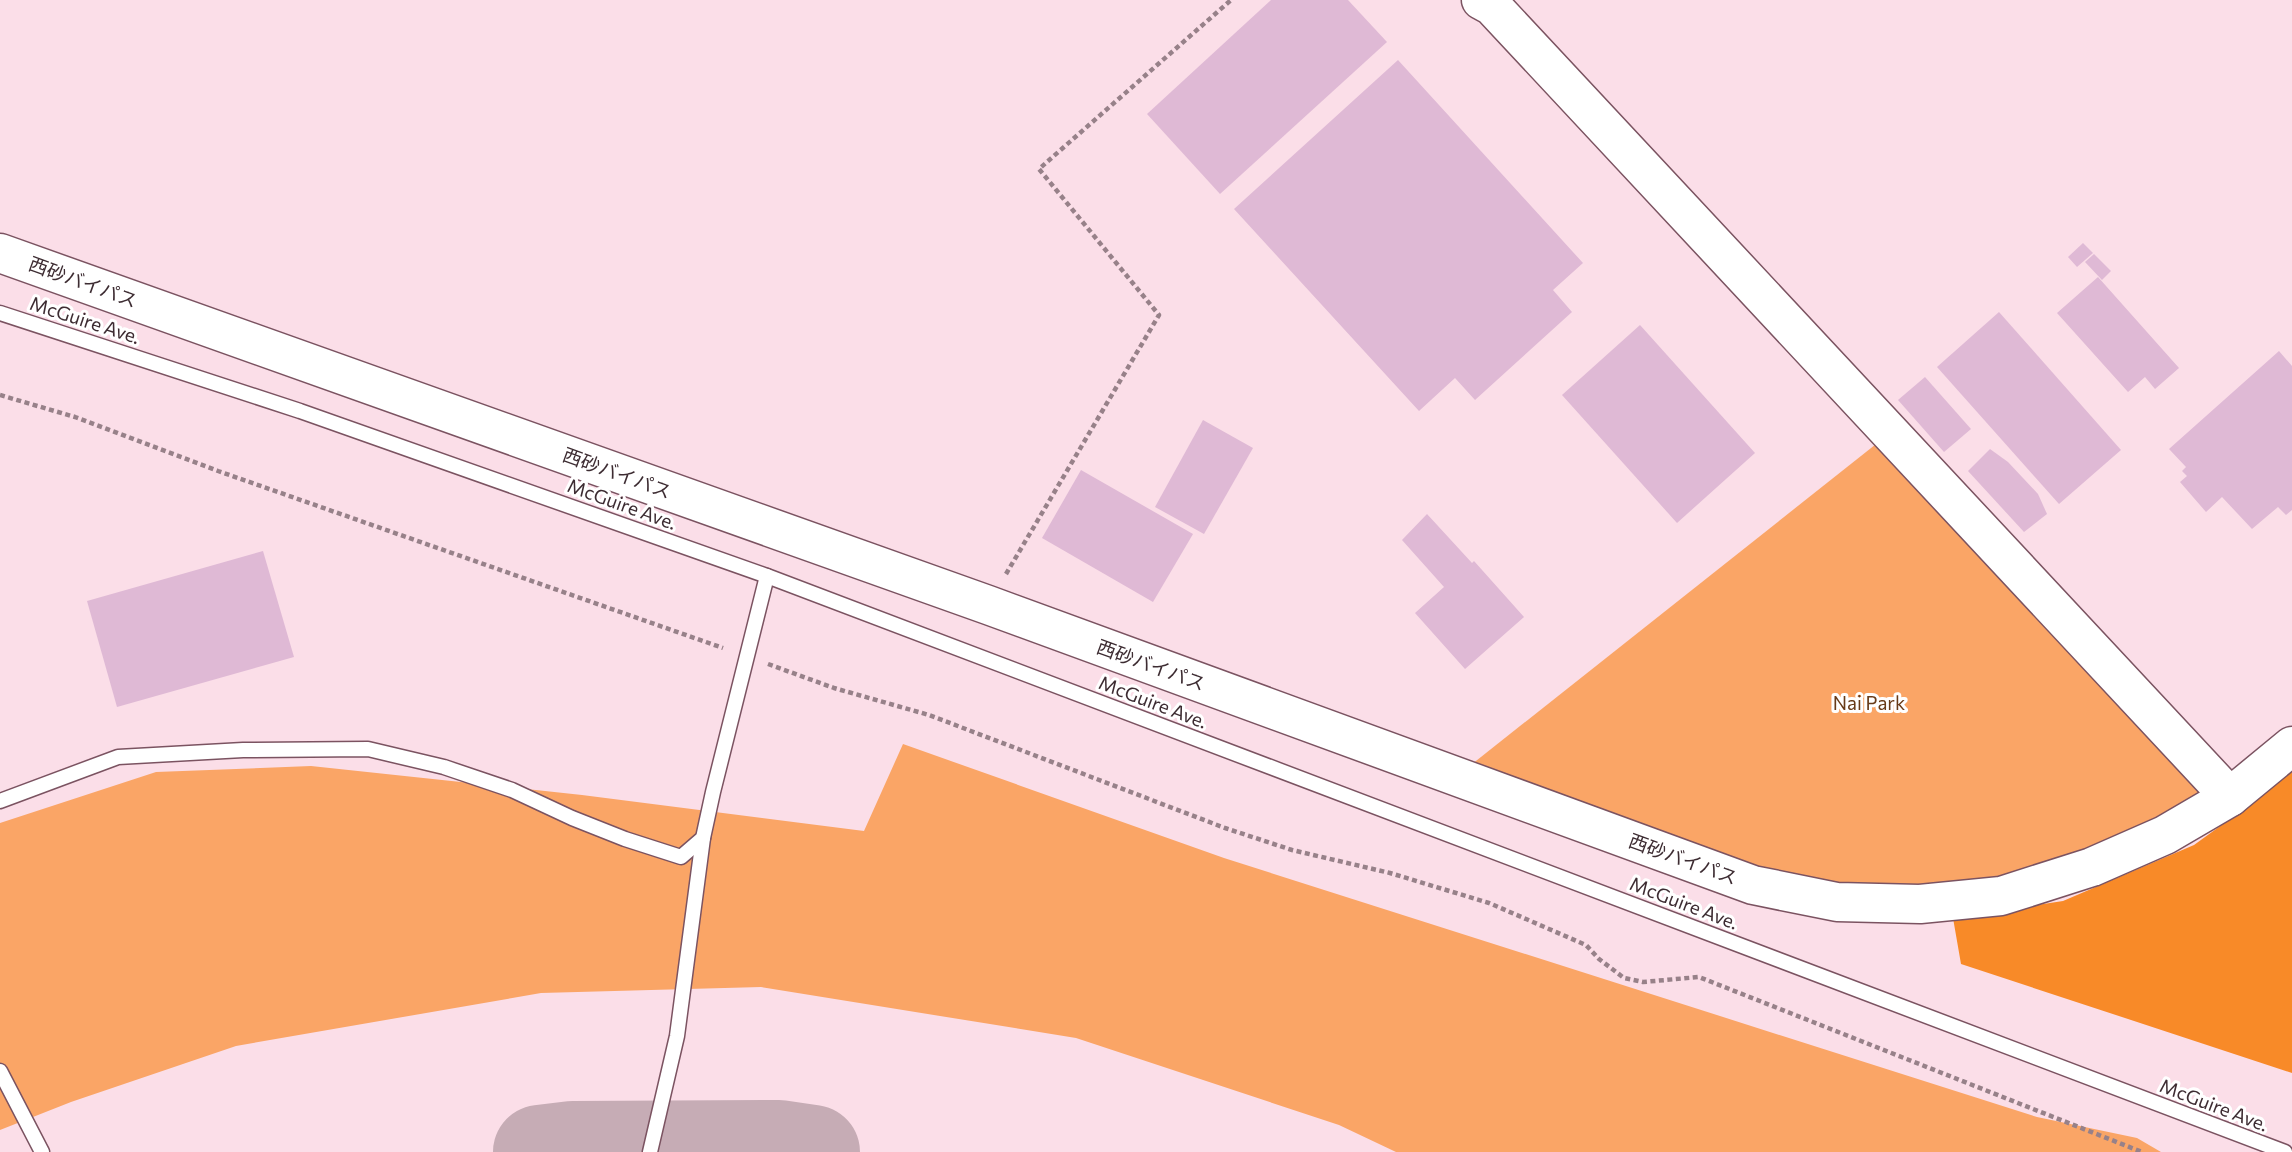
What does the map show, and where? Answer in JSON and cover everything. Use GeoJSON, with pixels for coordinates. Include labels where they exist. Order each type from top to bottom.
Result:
{"type":"FeatureCollection","features":[{"type":"Feature","properties":{"kind":"street"},"geometry":{"type":"LineString","coordinates":[[1480,0],[1492,6],[2230,797]]}},
{"type":"Feature","properties":{"kind":"street","name":"西砂バイパス"},"geometry":{"type":"LineString","coordinates":[[0,253],[988,605],[1752,885],[1837,902],[1920,904],[2001,896],[2104,862],[2165,835],[2230,797],[2292,746]]}},
{"type":"Feature","properties":{"kind":"lane","name":"McGuire Ave."},"geometry":{"type":"LineString","coordinates":[[0,313],[300,411],[768,576],[2285,1152]]}},
{"type":"Feature","properties":{"kind":"lane"},"geometry":{"type":"LineString","coordinates":[[650,1152],[677,1036],[703,838],[768,576]]}},
{"type":"Feature","properties":{"kind":"lane"},"geometry":{"type":"LineString","coordinates":[[0,801],[118,757],[243,750],[368,749],[456,770],[512,790],[625,839],[681,857],[703,838]]}},
{"type":"Feature","properties":{"kind":"lane"},"geometry":{"type":"LineString","coordinates":[[0,1072],[42,1152]]}},
{"type":"Feature","properties":{"kind":"path"},"geometry":{"type":"LineString","coordinates":[[988,605],[1159,315],[1039,169],[1231,0]]}},
{"type":"Feature","properties":{"kind":"path"},"geometry":{"type":"LineString","coordinates":[[0,395],[75,417],[218,471],[834,688],[929,715],[1225,828],[1292,850],[1390,873],[1489,903],[1586,945],[1624,978],[1643,982],[1699,978],[2142,1152]]}},
{"type":"Feature","properties":{"kind":"green space","name":"Nai Park"},"geometry":{"type":"Polygon","coordinates":[[[1890,433],[2230,797],[2092,867],[1837,902],[1457,776],[1890,433]]]}},
{"type":"Feature","properties":{"kind":"green space"},"geometry":{"type":"Polygon","coordinates":[[[903,744],[1224,858],[2037,1117],[2137,1138],[2161,1152],[1396,1152],[1339,1125],[1076,1038],[761,987],[541,993],[236,1046],[71,1102],[0,1130],[0,823],[156,772],[311,766],[582,795],[864,831],[903,744]]]}},
{"type":"Feature","properties":{"kind":"shaded area"},"geometry":{"type":"Polygon","coordinates":[[[2292,769],[2292,1073],[1961,964],[1953,918],[2063,901],[2194,845],[2292,769]]]}},
{"type":"Feature","properties":{"kind":"building"},"geometry":{"type":"Polygon","coordinates":[[[1271,0],[1348,0],[1387,42],[1220,194],[1147,114],[1271,0]]]}},
{"type":"Feature","properties":{"kind":"building"},"geometry":{"type":"Polygon","coordinates":[[[1398,60],[1583,263],[1553,290],[1572,312],[1475,400],[1455,378],[1419,411],[1234,209],[1398,60]]]}},
{"type":"Feature","properties":{"kind":"building"},"geometry":{"type":"Polygon","coordinates":[[[2083,243],[2093,253],[2077,267],[2068,257],[2083,243]]]}},
{"type":"Feature","properties":{"kind":"building"},"geometry":{"type":"Polygon","coordinates":[[[2094,254],[2111,271],[2102,280],[2085,262],[2094,254]]]}},
{"type":"Feature","properties":{"kind":"building"},"geometry":{"type":"Polygon","coordinates":[[[2098,277],[2179,368],[2155,389],[2145,377],[2128,392],[2057,313],[2098,277]]]}},
{"type":"Feature","properties":{"kind":"building"},"geometry":{"type":"Polygon","coordinates":[[[1999,312],[2121,450],[2059,504],[1937,367],[1999,312]]]}},
{"type":"Feature","properties":{"kind":"building"},"geometry":{"type":"Polygon","coordinates":[[[1640,325],[1755,453],[1677,523],[1562,395],[1640,325]]]}},
{"type":"Feature","properties":{"kind":"building"},"geometry":{"type":"Polygon","coordinates":[[[2279,351],[2292,366],[2292,510],[2286,515],[2278,507],[2252,529],[2222,497],[2206,512],[2180,482],[2187,476],[2182,471],[2186,467],[2169,449],[2279,351]]]}},
{"type":"Feature","properties":{"kind":"building"},"geometry":{"type":"Polygon","coordinates":[[[1925,377],[1971,429],[1944,452],[1898,400],[1925,377]]]}},
{"type":"Feature","properties":{"kind":"building"},"geometry":{"type":"Polygon","coordinates":[[[1203,420],[1253,448],[1204,534],[1155,507],[1203,420]]]}},
{"type":"Feature","properties":{"kind":"building"},"geometry":{"type":"Polygon","coordinates":[[[1990,449],[2008,462],[2038,494],[2047,514],[2024,532],[1968,471],[1990,449]]]}},
{"type":"Feature","properties":{"kind":"building"},"geometry":{"type":"Polygon","coordinates":[[[1081,470],[1193,534],[1153,602],[1042,538],[1081,470]]]}},
{"type":"Feature","properties":{"kind":"building"},"geometry":{"type":"Polygon","coordinates":[[[1427,514],[1524,617],[1465,669],[1415,613],[1444,587],[1402,540],[1427,514]]]}},
{"type":"Feature","properties":{"kind":"building"},"geometry":{"type":"Polygon","coordinates":[[[263,551],[294,657],[117,707],[87,601],[263,551]]]}},
{"type":"Feature","properties":{"kind":"taxiway"},"geometry":{"type":"LineString","coordinates":[[540,1152],[573,1148],[779,1147],[813,1152]]}}]}
